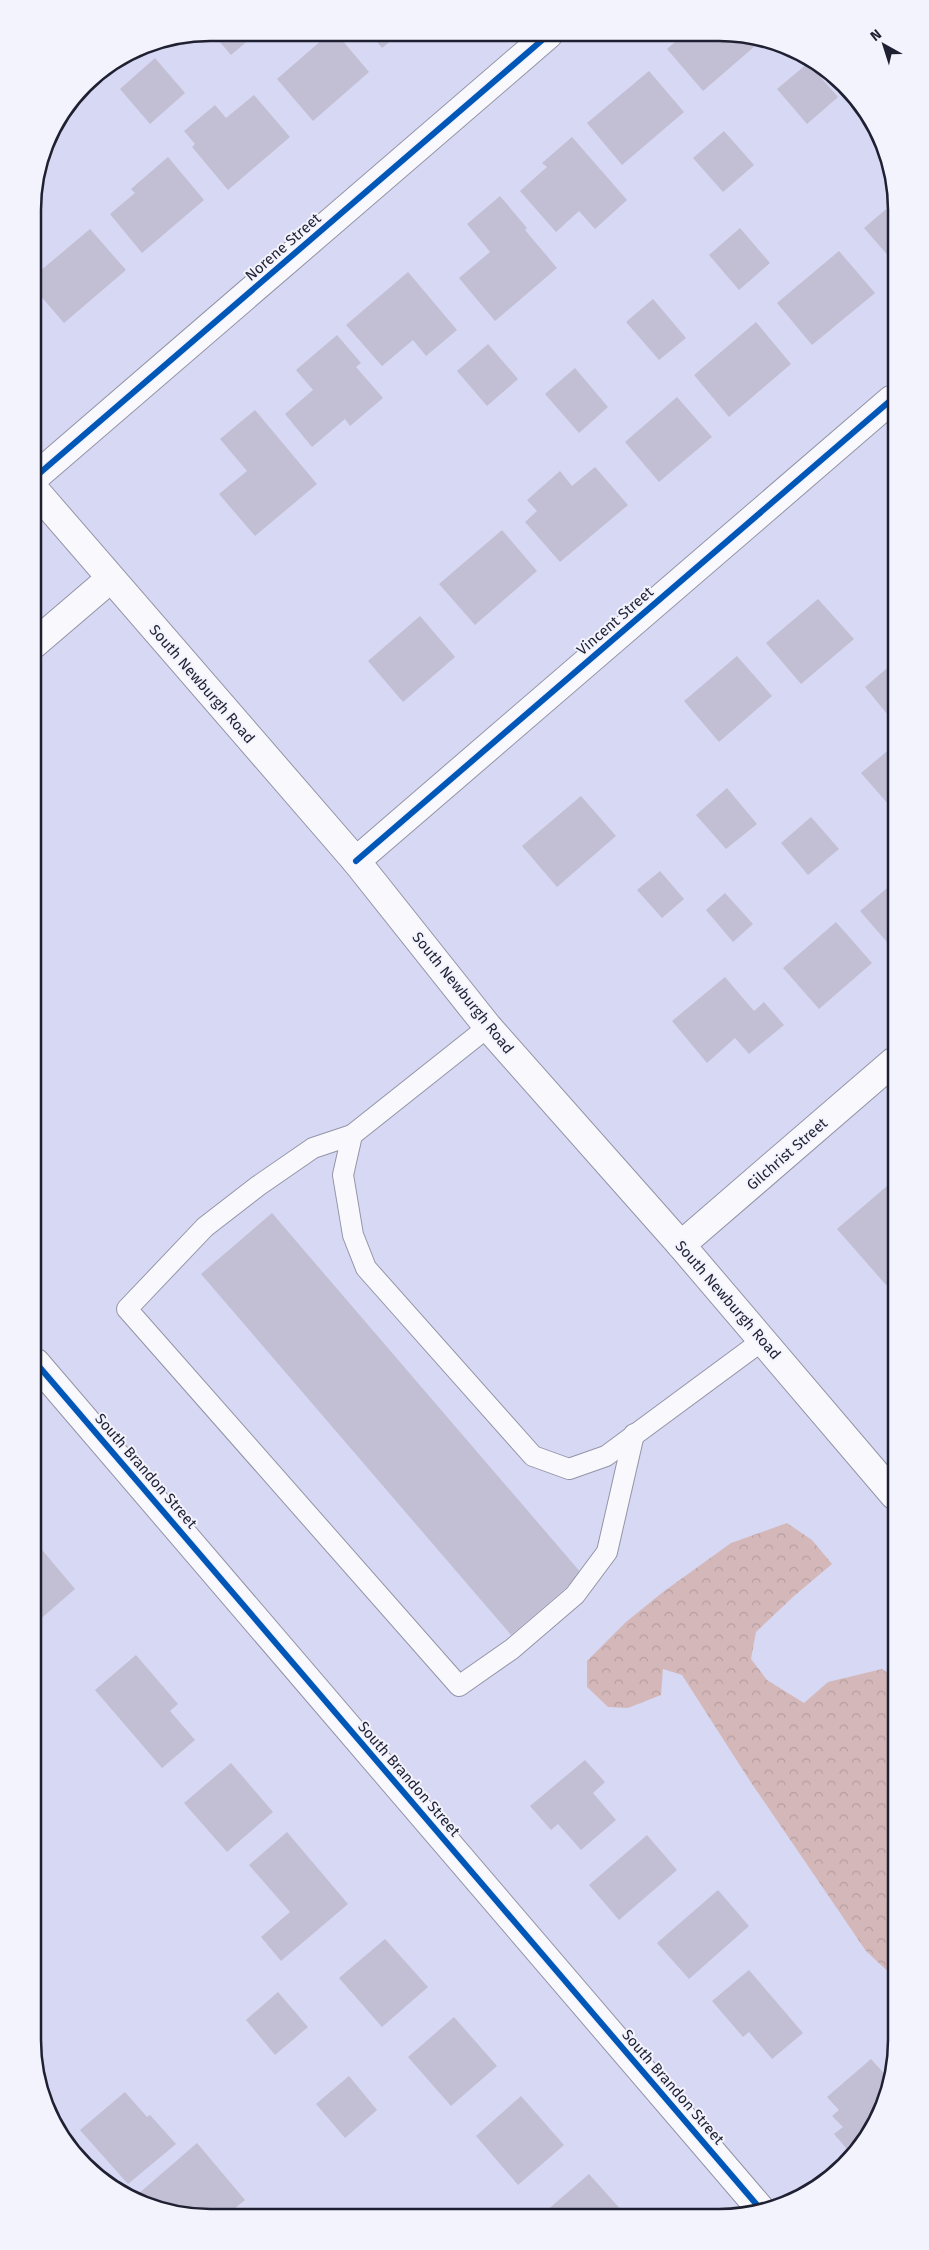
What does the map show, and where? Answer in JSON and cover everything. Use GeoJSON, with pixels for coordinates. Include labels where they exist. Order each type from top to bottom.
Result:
{"type":"FeatureCollection","features":[{"type":"Feature","properties":{"kind":"street","name":"Norene Street"},"geometry":{"type":"LineString","coordinates":[[42,471],[541,41]]}},
{"type":"Feature","properties":{"kind":"street","name":"Vincent Street"},"geometry":{"type":"LineString","coordinates":[[356,861],[888,403]]}},
{"type":"Feature","properties":{"kind":"street","name":"South Newburgh Road"},"geometry":{"type":"LineString","coordinates":[[42,499],[356,861],[488,1027],[887,1479]]}},
{"type":"Feature","properties":{"kind":"street"},"geometry":{"type":"LineString","coordinates":[[42,637],[110,579]]}},
{"type":"Feature","properties":{"kind":"street","name":"Gilchrist Street"},"geometry":{"type":"LineString","coordinates":[[681,1245],[888,1067]]}},
{"type":"Feature","properties":{"kind":"street","name":"South Brandon Street"},"geometry":{"type":"LineString","coordinates":[[41,1368],[756,2204]]}},
{"type":"Feature","properties":{"kind":"lane"},"geometry":{"type":"LineString","coordinates":[[488,1027],[352,1135],[313,1148],[258,1186],[205,1227],[127,1310],[459,1686],[512,1649],[575,1595],[607,1552],[634,1434]]}},
{"type":"Feature","properties":{"kind":"lane"},"geometry":{"type":"LineString","coordinates":[[352,1135],[343,1175],[353,1235],[366,1268],[533,1456],[569,1468],[606,1456],[763,1340]]}},
{"type":"Feature","properties":{"kind":"green space"},"geometry":{"type":"Polygon","coordinates":[[[787,1523],[812,1540],[832,1564],[756,1632],[751,1659],[767,1680],[804,1703],[828,1682],[882,1669],[887,1673],[887,1971],[866,1951],[750,1781],[682,1675],[663,1669],[661,1695],[628,1708],[608,1707],[587,1687],[587,1661],[626,1622],[663,1592],[731,1543],[787,1523]]]}},
{"type":"Feature","properties":{"kind":"building"},"geometry":{"type":"Polygon","coordinates":[[[676,41],[718,41],[755,46],[703,91],[667,49],[676,41]]]}},
{"type":"Feature","properties":{"kind":"building"},"geometry":{"type":"Polygon","coordinates":[[[220,42],[246,42],[231,55],[220,42]]]}},
{"type":"Feature","properties":{"kind":"building"},"geometry":{"type":"Polygon","coordinates":[[[320,42],[343,42],[369,72],[313,121],[277,79],[320,42]]]}},
{"type":"Feature","properties":{"kind":"building"},"geometry":{"type":"Polygon","coordinates":[[[377,42],[390,42],[382,48],[377,42]]]}},
{"type":"Feature","properties":{"kind":"building"},"geometry":{"type":"Polygon","coordinates":[[[155,58],[185,93],[150,124],[120,89],[155,58]]]}},
{"type":"Feature","properties":{"kind":"building"},"geometry":{"type":"Polygon","coordinates":[[[805,66],[817,73],[838,97],[807,124],[777,89],[805,66]]]}},
{"type":"Feature","properties":{"kind":"building"},"geometry":{"type":"Polygon","coordinates":[[[649,71],[684,112],[622,165],[587,123],[649,71]]]}},
{"type":"Feature","properties":{"kind":"building"},"geometry":{"type":"Polygon","coordinates":[[[254,95],[290,137],[228,190],[192,147],[195,144],[184,131],[215,105],[226,118],[254,95]]]}},
{"type":"Feature","properties":{"kind":"building"},"geometry":{"type":"Polygon","coordinates":[[[724,131],[754,165],[723,192],[693,158],[724,131]]]}},
{"type":"Feature","properties":{"kind":"building"},"geometry":{"type":"Polygon","coordinates":[[[572,137],[627,200],[595,229],[579,211],[556,232],[520,191],[547,167],[542,163],[572,137]]]}},
{"type":"Feature","properties":{"kind":"building"},"geometry":{"type":"Polygon","coordinates":[[[168,157],[204,200],[142,253],[110,214],[135,193],[131,189],[168,157]]]}},
{"type":"Feature","properties":{"kind":"building"},"geometry":{"type":"Polygon","coordinates":[[[500,196],[527,228],[525,230],[557,268],[495,321],[459,278],[490,252],[467,224],[500,196]]]}},
{"type":"Feature","properties":{"kind":"building"},"geometry":{"type":"Polygon","coordinates":[[[888,208],[888,256],[864,228],[888,208]]]}},
{"type":"Feature","properties":{"kind":"building"},"geometry":{"type":"Polygon","coordinates":[[[740,228],[770,263],[739,290],[709,255],[740,228]]]}},
{"type":"Feature","properties":{"kind":"building"},"geometry":{"type":"Polygon","coordinates":[[[90,229],[126,270],[64,323],[42,297],[42,269],[90,229]]]}},
{"type":"Feature","properties":{"kind":"building"},"geometry":{"type":"Polygon","coordinates":[[[839,251],[875,293],[812,345],[777,303],[839,251]]]}},
{"type":"Feature","properties":{"kind":"building"},"geometry":{"type":"Polygon","coordinates":[[[408,272],[457,330],[426,356],[413,340],[382,366],[346,325],[408,272]]]}},
{"type":"Feature","properties":{"kind":"building"},"geometry":{"type":"Polygon","coordinates":[[[653,299],[686,338],[659,360],[626,322],[653,299]]]}},
{"type":"Feature","properties":{"kind":"building"},"geometry":{"type":"Polygon","coordinates":[[[756,322],[791,364],[729,417],[694,375],[756,322]]]}},
{"type":"Feature","properties":{"kind":"building"},"geometry":{"type":"Polygon","coordinates":[[[337,335],[361,363],[356,367],[383,398],[350,426],[345,419],[312,447],[285,414],[313,390],[296,370],[337,335]]]}},
{"type":"Feature","properties":{"kind":"building"},"geometry":{"type":"Polygon","coordinates":[[[488,344],[518,379],[487,406],[457,371],[488,344]]]}},
{"type":"Feature","properties":{"kind":"building"},"geometry":{"type":"Polygon","coordinates":[[[575,368],[608,407],[579,433],[545,394],[575,368]]]}},
{"type":"Feature","properties":{"kind":"building"},"geometry":{"type":"Polygon","coordinates":[[[677,397],[712,437],[659,482],[625,442],[677,397]]]}},
{"type":"Feature","properties":{"kind":"building"},"geometry":{"type":"Polygon","coordinates":[[[255,410],[317,484],[255,536],[219,494],[247,471],[220,439],[255,410]]]}},
{"type":"Feature","properties":{"kind":"building"},"geometry":{"type":"Polygon","coordinates":[[[595,467],[628,505],[560,562],[525,522],[537,511],[527,500],[560,471],[572,486],[595,467]]]}},
{"type":"Feature","properties":{"kind":"building"},"geometry":{"type":"Polygon","coordinates":[[[502,530],[537,571],[475,625],[439,584],[502,530]]]}},
{"type":"Feature","properties":{"kind":"building"},"geometry":{"type":"Polygon","coordinates":[[[818,599],[854,639],[801,684],[766,643],[818,599]]]}},
{"type":"Feature","properties":{"kind":"building"},"geometry":{"type":"Polygon","coordinates":[[[420,616],[455,657],[403,702],[368,661],[420,616]]]}},
{"type":"Feature","properties":{"kind":"building"},"geometry":{"type":"Polygon","coordinates":[[[737,656],[772,696],[719,742],[684,701],[737,656]]]}},
{"type":"Feature","properties":{"kind":"building"},"geometry":{"type":"Polygon","coordinates":[[[888,668],[888,715],[865,687],[888,668]]]}},
{"type":"Feature","properties":{"kind":"building"},"geometry":{"type":"Polygon","coordinates":[[[888,751],[888,803],[861,773],[888,751]]]}},
{"type":"Feature","properties":{"kind":"building"},"geometry":{"type":"Polygon","coordinates":[[[727,788],[757,824],[726,849],[696,815],[727,788]]]}},
{"type":"Feature","properties":{"kind":"building"},"geometry":{"type":"Polygon","coordinates":[[[581,796],[616,836],[557,887],[522,846],[581,796]]]}},
{"type":"Feature","properties":{"kind":"building"},"geometry":{"type":"Polygon","coordinates":[[[811,817],[839,849],[808,875],[781,843],[811,817]]]}},
{"type":"Feature","properties":{"kind":"building"},"geometry":{"type":"Polygon","coordinates":[[[660,871],[684,899],[662,918],[637,890],[660,871]]]}},
{"type":"Feature","properties":{"kind":"building"},"geometry":{"type":"Polygon","coordinates":[[[888,888],[888,943],[860,911],[888,888]]]}},
{"type":"Feature","properties":{"kind":"building"},"geometry":{"type":"Polygon","coordinates":[[[725,893],[753,924],[733,942],[706,910],[725,893]]]}},
{"type":"Feature","properties":{"kind":"building"},"geometry":{"type":"Polygon","coordinates":[[[836,922],[872,963],[819,1009],[783,968],[836,922]]]}},
{"type":"Feature","properties":{"kind":"building"},"geometry":{"type":"Polygon","coordinates":[[[725,977],[754,1011],[764,1002],[784,1025],[749,1054],[735,1038],[707,1063],[672,1021],[725,977]]]}},
{"type":"Feature","properties":{"kind":"building"},"geometry":{"type":"Polygon","coordinates":[[[887,1186],[887,1284],[886,1285],[837,1229],[887,1186]]]}},
{"type":"Feature","properties":{"kind":"building"},"geometry":{"type":"Polygon","coordinates":[[[272,1213],[582,1574],[511,1635],[201,1274],[272,1213]]]}},
{"type":"Feature","properties":{"kind":"building"},"geometry":{"type":"Polygon","coordinates":[[[41,1549],[75,1589],[41,1618],[41,1549]]]}},
{"type":"Feature","properties":{"kind":"building"},"geometry":{"type":"Polygon","coordinates":[[[136,1655],[178,1704],[170,1711],[195,1740],[162,1768],[95,1690],[136,1655]]]}},
{"type":"Feature","properties":{"kind":"building"},"geometry":{"type":"Polygon","coordinates":[[[585,1760],[605,1782],[593,1793],[616,1820],[581,1850],[558,1824],[551,1830],[530,1806],[585,1760]]]}},
{"type":"Feature","properties":{"kind":"building"},"geometry":{"type":"Polygon","coordinates":[[[231,1763],[273,1812],[227,1852],[184,1803],[231,1763]]]}},
{"type":"Feature","properties":{"kind":"building"},"geometry":{"type":"Polygon","coordinates":[[[287,1832],[348,1904],[281,1961],[261,1937],[290,1912],[249,1865],[287,1832]]]}},
{"type":"Feature","properties":{"kind":"building"},"geometry":{"type":"Polygon","coordinates":[[[647,1835],[677,1870],[619,1920],[589,1885],[647,1835]]]}},
{"type":"Feature","properties":{"kind":"building"},"geometry":{"type":"Polygon","coordinates":[[[718,1890],[749,1926],[689,1979],[657,1943],[718,1890]]]}},
{"type":"Feature","properties":{"kind":"building"},"geometry":{"type":"Polygon","coordinates":[[[385,1939],[428,1987],[382,2027],[339,1978],[385,1939]]]}},
{"type":"Feature","properties":{"kind":"building"},"geometry":{"type":"Polygon","coordinates":[[[749,1970],[803,2033],[772,2059],[749,2032],[743,2037],[712,2001],[749,1970]]]}},
{"type":"Feature","properties":{"kind":"building"},"geometry":{"type":"Polygon","coordinates":[[[278,1992],[308,2027],[275,2055],[246,2020],[278,1992]]]}},
{"type":"Feature","properties":{"kind":"building"},"geometry":{"type":"Polygon","coordinates":[[[454,2017],[497,2066],[451,2106],[408,2057],[454,2017]]]}},
{"type":"Feature","properties":{"kind":"building"},"geometry":{"type":"Polygon","coordinates":[[[871,2059],[884,2073],[879,2094],[870,2114],[853,2143],[847,2149],[834,2134],[843,2127],[832,2116],[839,2110],[827,2097],[871,2059]]]}},
{"type":"Feature","properties":{"kind":"building"},"geometry":{"type":"Polygon","coordinates":[[[349,2076],[377,2110],[345,2138],[316,2104],[349,2076]]]}},
{"type":"Feature","properties":{"kind":"building"},"geometry":{"type":"Polygon","coordinates":[[[125,2092],[147,2117],[150,2115],[176,2144],[128,2184],[80,2130],[125,2092]]]}},
{"type":"Feature","properties":{"kind":"building"},"geometry":{"type":"Polygon","coordinates":[[[521,2096],[564,2145],[518,2185],[476,2136],[521,2096]]]}},
{"type":"Feature","properties":{"kind":"building"},"geometry":{"type":"Polygon","coordinates":[[[197,2143],[245,2200],[234,2209],[211,2209],[156,2200],[140,2193],[197,2143]]]}},
{"type":"Feature","properties":{"kind":"building"},"geometry":{"type":"Polygon","coordinates":[[[589,2174],[620,2209],[548,2209],[589,2174]]]}},
{"type":"Feature","properties":{"kind":"cycle path"},"geometry":{"type":"LineString","coordinates":[[42,471],[541,41]]}},
{"type":"Feature","properties":{"kind":"cycle path"},"geometry":{"type":"LineString","coordinates":[[356,861],[888,403]]}},
{"type":"Feature","properties":{"kind":"cycle path"},"geometry":{"type":"LineString","coordinates":[[41,1369],[756,2204]]}}]}
